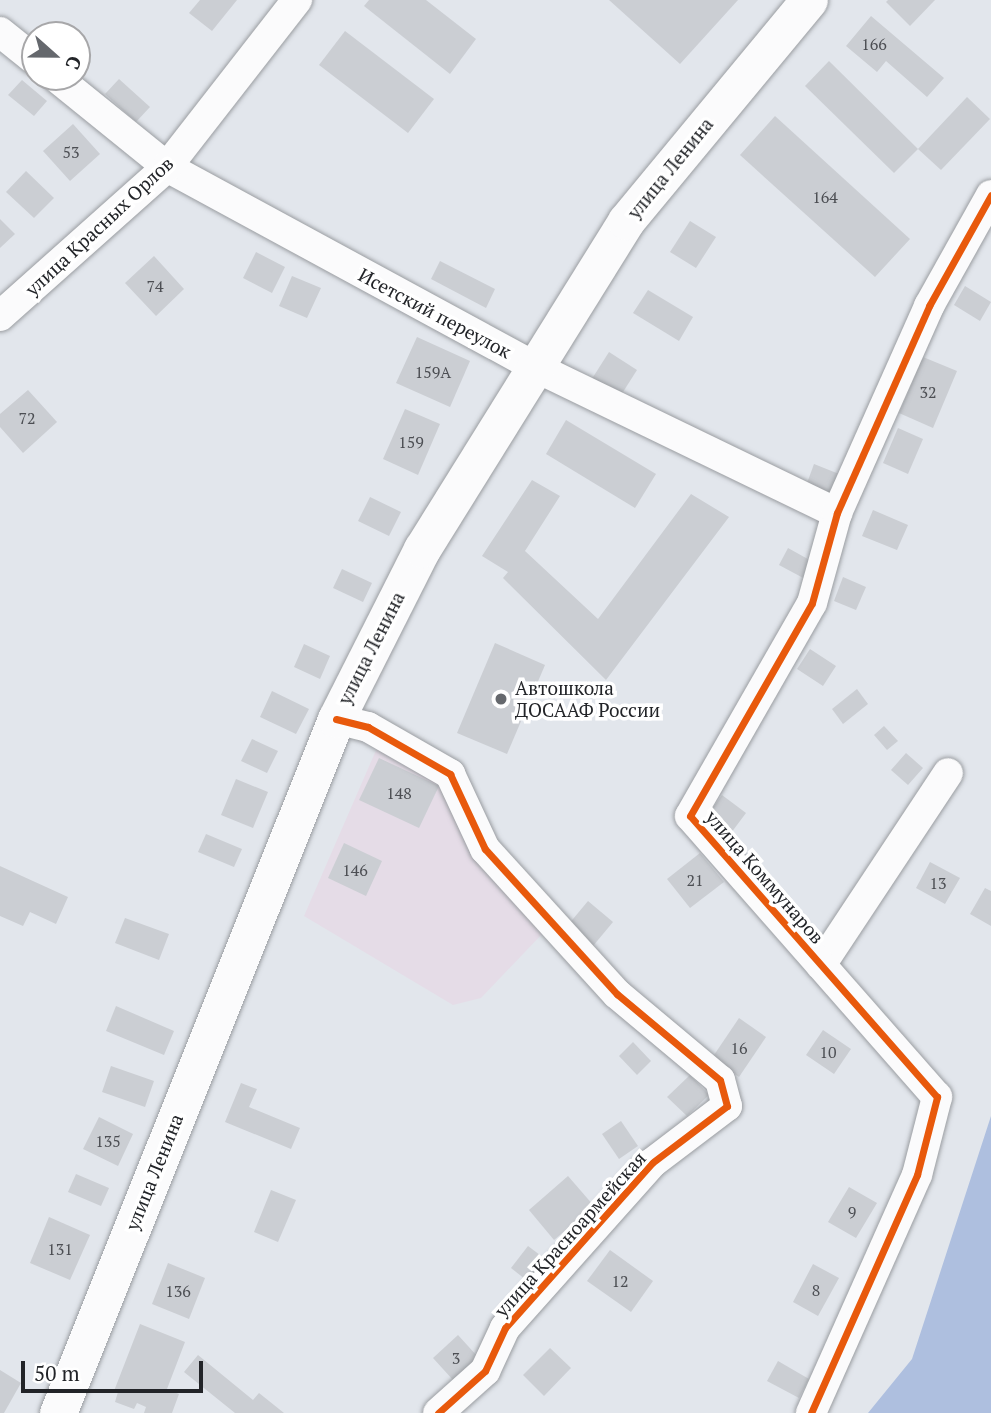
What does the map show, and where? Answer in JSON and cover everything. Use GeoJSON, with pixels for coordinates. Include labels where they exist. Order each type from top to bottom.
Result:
{"type":"FeatureCollection","features":[{"type":"Feature","properties":{"kind":"main road","name":"улица Ленина"},"geometry":{"type":"LineString","coordinates":[[58,1413],[336,719],[422,549],[533,366],[626,221],[809,0]]}},
{"type":"Feature","properties":{"kind":"street","name":"улица Красных Орлов"},"geometry":{"type":"LineString","coordinates":[[0,316],[167,167],[297,0]]}},
{"type":"Feature","properties":{"kind":"street"},"geometry":{"type":"LineString","coordinates":[[0,32],[21,49]]}},
{"type":"Feature","properties":{"kind":"street","name":"Исетский переулок"},"geometry":{"type":"LineString","coordinates":[[73,91],[167,167],[533,366],[837,513]]}},
{"type":"Feature","properties":{"kind":"street","name":"улица Коммунаров"},"geometry":{"type":"LineString","coordinates":[[811,1413],[917,1175],[937,1097],[690,816],[812,603],[837,513],[929,306],[991,195]]}},
{"type":"Feature","properties":{"kind":"street","name":"улица Красноармейская"},"geometry":{"type":"LineString","coordinates":[[336,719],[368,727],[450,774],[485,849],[617,994],[720,1080],[727,1106],[652,1163],[506,1328],[485,1370],[438,1413]]}},
{"type":"Feature","properties":{"kind":"street"},"geometry":{"type":"LineString","coordinates":[[821,965],[948,773]]}},
{"type":"Feature","properties":{"kind":"shaded area"},"geometry":{"type":"Polygon","coordinates":[[[377,748],[446,785],[481,868],[544,932],[481,998],[453,1005],[304,916],[377,748]]]}},
{"type":"Feature","properties":{"kind":"water"},"geometry":{"type":"Polygon","coordinates":[[[991,1116],[991,1413],[868,1413],[912,1359],[991,1116]]]}},
{"type":"Feature","properties":{"kind":"building"},"geometry":{"type":"Polygon","coordinates":[[[200,0],[237,0],[212,31],[189,13],[200,0]]]}},
{"type":"Feature","properties":{"kind":"building"},"geometry":{"type":"Polygon","coordinates":[[[369,0],[426,0],[476,39],[450,74],[364,6],[369,0]]]}},
{"type":"Feature","properties":{"kind":"building"},"geometry":{"type":"Polygon","coordinates":[[[609,0],[738,0],[680,64],[609,0]]]}},
{"type":"Feature","properties":{"kind":"building"},"geometry":{"type":"Polygon","coordinates":[[[935,0],[910,26],[886,2],[935,0]]]}},
{"type":"Feature","properties":{"kind":"building"},"geometry":{"type":"Polygon","coordinates":[[[871,16],[944,78],[927,97],[886,61],[877,72],[846,46],[871,16]]]}},
{"type":"Feature","properties":{"kind":"building"},"geometry":{"type":"Polygon","coordinates":[[[345,31],[434,99],[408,133],[319,65],[345,31]]]}},
{"type":"Feature","properties":{"kind":"building"},"geometry":{"type":"Polygon","coordinates":[[[829,61],[918,149],[894,173],[805,86],[829,61]]]}},
{"type":"Feature","properties":{"kind":"building"},"geometry":{"type":"Polygon","coordinates":[[[119,79],[150,107],[136,122],[105,94],[119,79]]]}},
{"type":"Feature","properties":{"kind":"building"},"geometry":{"type":"Polygon","coordinates":[[[21,81],[21,91],[35,91],[47,101],[34,116],[8,95],[21,81]]]}},
{"type":"Feature","properties":{"kind":"building"},"geometry":{"type":"Polygon","coordinates":[[[967,97],[990,119],[941,170],[918,149],[967,97]]]}},
{"type":"Feature","properties":{"kind":"building"},"geometry":{"type":"Polygon","coordinates":[[[775,116],[910,239],[875,277],[740,155],[775,116]]]}},
{"type":"Feature","properties":{"kind":"building"},"geometry":{"type":"Polygon","coordinates":[[[73,124],[100,154],[70,181],[43,151],[73,124]]]}},
{"type":"Feature","properties":{"kind":"building"},"geometry":{"type":"Polygon","coordinates":[[[26,171],[54,198],[34,218],[6,192],[26,171]]]}},
{"type":"Feature","properties":{"kind":"building"},"geometry":{"type":"Polygon","coordinates":[[[0,219],[15,234],[0,248],[0,219]]]}},
{"type":"Feature","properties":{"kind":"building"},"geometry":{"type":"Polygon","coordinates":[[[690,221],[716,237],[696,268],[670,252],[690,221]]]}},
{"type":"Feature","properties":{"kind":"building"},"geometry":{"type":"Polygon","coordinates":[[[256,252],[285,267],[272,293],[243,278],[256,252]]]}},
{"type":"Feature","properties":{"kind":"building"},"geometry":{"type":"Polygon","coordinates":[[[154,256],[184,289],[156,316],[125,283],[154,256]]]}},
{"type":"Feature","properties":{"kind":"building"},"geometry":{"type":"Polygon","coordinates":[[[440,261],[495,289],[486,308],[431,279],[440,261]]]}},
{"type":"Feature","properties":{"kind":"building"},"geometry":{"type":"Polygon","coordinates":[[[292,276],[321,288],[307,318],[279,306],[292,276]]]}},
{"type":"Feature","properties":{"kind":"building"},"geometry":{"type":"Polygon","coordinates":[[[965,286],[991,302],[980,321],[954,305],[965,286]]]}},
{"type":"Feature","properties":{"kind":"building"},"geometry":{"type":"Polygon","coordinates":[[[648,290],[693,317],[679,341],[633,313],[648,290]]]}},
{"type":"Feature","properties":{"kind":"building"},"geometry":{"type":"Polygon","coordinates":[[[417,337],[470,361],[450,407],[396,383],[417,337]]]}},
{"type":"Feature","properties":{"kind":"building"},"geometry":{"type":"Polygon","coordinates":[[[609,352],[637,370],[616,403],[588,385],[609,352]]]}},
{"type":"Feature","properties":{"kind":"building"},"geometry":{"type":"Polygon","coordinates":[[[923,357],[957,371],[933,428],[899,413],[923,357]]]}},
{"type":"Feature","properties":{"kind":"building"},"geometry":{"type":"Polygon","coordinates":[[[28,390],[57,422],[23,453],[0,427],[0,414],[28,390]]]}},
{"type":"Feature","properties":{"kind":"building"},"geometry":{"type":"Polygon","coordinates":[[[405,409],[440,424],[418,475],[383,459],[405,409]]]}},
{"type":"Feature","properties":{"kind":"building"},"geometry":{"type":"Polygon","coordinates":[[[566,420],[656,474],[635,508],[546,454],[566,420]]]}},
{"type":"Feature","properties":{"kind":"building"},"geometry":{"type":"Polygon","coordinates":[[[898,428],[923,439],[908,474],[883,463],[898,428]]]}},
{"type":"Feature","properties":{"kind":"building"},"geometry":{"type":"Polygon","coordinates":[[[814,464],[839,474],[828,504],[803,494],[814,464]]]}},
{"type":"Feature","properties":{"kind":"building"},"geometry":{"type":"Polygon","coordinates":[[[532,480],[560,496],[525,551],[598,619],[691,494],[729,517],[606,680],[503,578],[508,572],[482,556],[532,480]]]}},
{"type":"Feature","properties":{"kind":"building"},"geometry":{"type":"Polygon","coordinates":[[[370,497],[401,512],[389,536],[358,521],[370,497]]]}},
{"type":"Feature","properties":{"kind":"building"},"geometry":{"type":"Polygon","coordinates":[[[873,510],[908,525],[897,550],[862,536],[873,510]]]}},
{"type":"Feature","properties":{"kind":"building"},"geometry":{"type":"Polygon","coordinates":[[[788,548],[815,563],[807,580],[779,565],[788,548]]]}},
{"type":"Feature","properties":{"kind":"building"},"geometry":{"type":"Polygon","coordinates":[[[342,569],[372,583],[363,602],[333,588],[342,569]]]}},
{"type":"Feature","properties":{"kind":"building"},"geometry":{"type":"Polygon","coordinates":[[[843,577],[866,587],[856,610],[834,601],[843,577]]]}},
{"type":"Feature","properties":{"kind":"building","name":"Автошкола ДОСААФ России"},"geometry":{"type":"Polygon","coordinates":[[[495,643],[545,665],[507,754],[457,733],[495,643]]]}},
{"type":"Feature","properties":{"kind":"building"},"geometry":{"type":"Polygon","coordinates":[[[304,644],[330,656],[320,679],[294,667],[304,644]]]}},
{"type":"Feature","properties":{"kind":"building"},"geometry":{"type":"Polygon","coordinates":[[[810,649],[836,666],[823,686],[797,669],[810,649]]]}},
{"type":"Feature","properties":{"kind":"building"},"geometry":{"type":"Polygon","coordinates":[[[857,689],[868,704],[843,724],[832,709],[857,689]]]}},
{"type":"Feature","properties":{"kind":"building"},"geometry":{"type":"Polygon","coordinates":[[[272,691],[309,709],[296,734],[260,717],[272,691]]]}},
{"type":"Feature","properties":{"kind":"building"},"geometry":{"type":"Polygon","coordinates":[[[884,726],[898,741],[887,750],[874,735],[884,726]]]}},
{"type":"Feature","properties":{"kind":"building"},"geometry":{"type":"Polygon","coordinates":[[[252,739],[278,751],[267,773],[241,761],[252,739]]]}},
{"type":"Feature","properties":{"kind":"building"},"geometry":{"type":"Polygon","coordinates":[[[906,753],[923,768],[908,785],[891,770],[906,753]]]}},
{"type":"Feature","properties":{"kind":"building"},"geometry":{"type":"Polygon","coordinates":[[[379,758],[439,786],[419,828],[359,800],[379,758]]]}},
{"type":"Feature","properties":{"kind":"building"},"geometry":{"type":"Polygon","coordinates":[[[236,779],[268,792],[253,828],[221,815],[236,779]]]}},
{"type":"Feature","properties":{"kind":"building"},"geometry":{"type":"Polygon","coordinates":[[[722,795],[746,813],[731,833],[707,816],[722,795]]]}},
{"type":"Feature","properties":{"kind":"building"},"geometry":{"type":"Polygon","coordinates":[[[206,834],[242,849],[234,867],[198,852],[206,834]]]}},
{"type":"Feature","properties":{"kind":"building"},"geometry":{"type":"Polygon","coordinates":[[[344,843],[382,861],[366,896],[328,878],[344,843]]]}},
{"type":"Feature","properties":{"kind":"building"},"geometry":{"type":"Polygon","coordinates":[[[700,853],[724,882],[690,908],[667,879],[700,853]]]}},
{"type":"Feature","properties":{"kind":"building"},"geometry":{"type":"Polygon","coordinates":[[[930,862],[960,878],[945,904],[916,888],[930,862]]]}},
{"type":"Feature","properties":{"kind":"building"},"geometry":{"type":"Polygon","coordinates":[[[0,866],[68,897],[56,924],[30,912],[23,926],[0,916],[0,866]]]}},
{"type":"Feature","properties":{"kind":"building"},"geometry":{"type":"Polygon","coordinates":[[[985,888],[991,891],[991,926],[970,914],[985,888]]]}},
{"type":"Feature","properties":{"kind":"building"},"geometry":{"type":"Polygon","coordinates":[[[588,901],[613,922],[593,946],[568,925],[588,901]]]}},
{"type":"Feature","properties":{"kind":"building"},"geometry":{"type":"Polygon","coordinates":[[[125,918],[169,934],[159,960],[115,943],[125,918]]]}},
{"type":"Feature","properties":{"kind":"building"},"geometry":{"type":"Polygon","coordinates":[[[116,1006],[174,1031],[164,1055],[106,1031],[116,1006]]]}},
{"type":"Feature","properties":{"kind":"building"},"geometry":{"type":"Polygon","coordinates":[[[739,1018],[766,1037],[739,1077],[712,1058],[739,1018]]]}},
{"type":"Feature","properties":{"kind":"building"},"geometry":{"type":"Polygon","coordinates":[[[823,1030],[851,1049],[834,1074],[806,1055],[823,1030]]]}},
{"type":"Feature","properties":{"kind":"building"},"geometry":{"type":"Polygon","coordinates":[[[633,1042],[651,1061],[637,1075],[619,1056],[633,1042]]]}},
{"type":"Feature","properties":{"kind":"building"},"geometry":{"type":"Polygon","coordinates":[[[111,1066],[154,1081],[145,1107],[102,1092],[111,1066]]]}},
{"type":"Feature","properties":{"kind":"building"},"geometry":{"type":"Polygon","coordinates":[[[690,1075],[709,1095],[687,1116],[667,1097],[690,1075]]]}},
{"type":"Feature","properties":{"kind":"building"},"geometry":{"type":"Polygon","coordinates":[[[241,1083],[257,1089],[249,1107],[300,1128],[291,1149],[225,1122],[241,1083]]]}},
{"type":"Feature","properties":{"kind":"building"},"geometry":{"type":"Polygon","coordinates":[[[99,1117],[133,1134],[118,1166],[83,1149],[99,1117]]]}},
{"type":"Feature","properties":{"kind":"building"},"geometry":{"type":"Polygon","coordinates":[[[621,1121],[638,1146],[619,1159],[602,1134],[621,1121]]]}},
{"type":"Feature","properties":{"kind":"building"},"geometry":{"type":"Polygon","coordinates":[[[76,1174],[109,1188],[101,1206],[68,1192],[76,1174]]]}},
{"type":"Feature","properties":{"kind":"building"},"geometry":{"type":"Polygon","coordinates":[[[568,1176],[594,1206],[554,1240],[529,1210],[568,1176]]]}},
{"type":"Feature","properties":{"kind":"building"},"geometry":{"type":"Polygon","coordinates":[[[849,1187],[877,1203],[856,1238],[828,1222],[849,1187]]]}},
{"type":"Feature","properties":{"kind":"building"},"geometry":{"type":"Polygon","coordinates":[[[271,1190],[296,1200],[278,1242],[254,1232],[271,1190]]]}},
{"type":"Feature","properties":{"kind":"building"},"geometry":{"type":"Polygon","coordinates":[[[49,1217],[90,1235],[70,1280],[30,1263],[49,1217]]]}},
{"type":"Feature","properties":{"kind":"building"},"geometry":{"type":"Polygon","coordinates":[[[528,1246],[548,1261],[530,1283],[511,1268],[528,1246]]]}},
{"type":"Feature","properties":{"kind":"building"},"geometry":{"type":"Polygon","coordinates":[[[610,1250],[653,1281],[631,1312],[587,1281],[610,1250]]]}},
{"type":"Feature","properties":{"kind":"building"},"geometry":{"type":"Polygon","coordinates":[[[168,1263],[205,1278],[189,1319],[152,1304],[168,1263]]]}},
{"type":"Feature","properties":{"kind":"building"},"geometry":{"type":"Polygon","coordinates":[[[813,1264],[839,1278],[818,1316],[793,1302],[813,1264]]]}},
{"type":"Feature","properties":{"kind":"building"},"geometry":{"type":"Polygon","coordinates":[[[140,1324],[185,1342],[167,1389],[179,1394],[172,1413],[144,1413],[146,1407],[137,1403],[134,1409],[115,1402],[118,1392],[114,1391],[140,1324]]]}},
{"type":"Feature","properties":{"kind":"building"},"geometry":{"type":"Polygon","coordinates":[[[458,1335],[478,1357],[453,1380],[433,1358],[458,1335]]]}},
{"type":"Feature","properties":{"kind":"building"},"geometry":{"type":"Polygon","coordinates":[[[550,1348],[571,1368],[544,1396],[523,1375],[550,1348]]]}},
{"type":"Feature","properties":{"kind":"building"},"geometry":{"type":"Polygon","coordinates":[[[198,1355],[253,1400],[259,1393],[284,1413],[235,1413],[184,1372],[198,1355]]]}},
{"type":"Feature","properties":{"kind":"building"},"geometry":{"type":"Polygon","coordinates":[[[778,1361],[809,1379],[799,1398],[767,1381],[778,1361]]]}},
{"type":"Feature","properties":{"kind":"building"},"geometry":{"type":"Polygon","coordinates":[[[0,1370],[21,1383],[4,1413],[0,1413],[0,1370]]]}},
{"type":"Feature","properties":{"kind":"cycle path"},"geometry":{"type":"LineString","coordinates":[[811,1413],[917,1175],[937,1097],[690,816],[812,603],[837,513],[929,306],[991,195]]}},
{"type":"Feature","properties":{"kind":"cycle path"},"geometry":{"type":"LineString","coordinates":[[336,719],[368,727],[450,774],[485,849],[617,994],[720,1080],[727,1106],[652,1163],[505,1328],[485,1371],[438,1413]]}},
{"type":"Feature","properties":{"kind":"place","name":"Автошкола ДОСААФ России"},"geometry":{"type":"Point","coordinates":[501,699]}}]}
